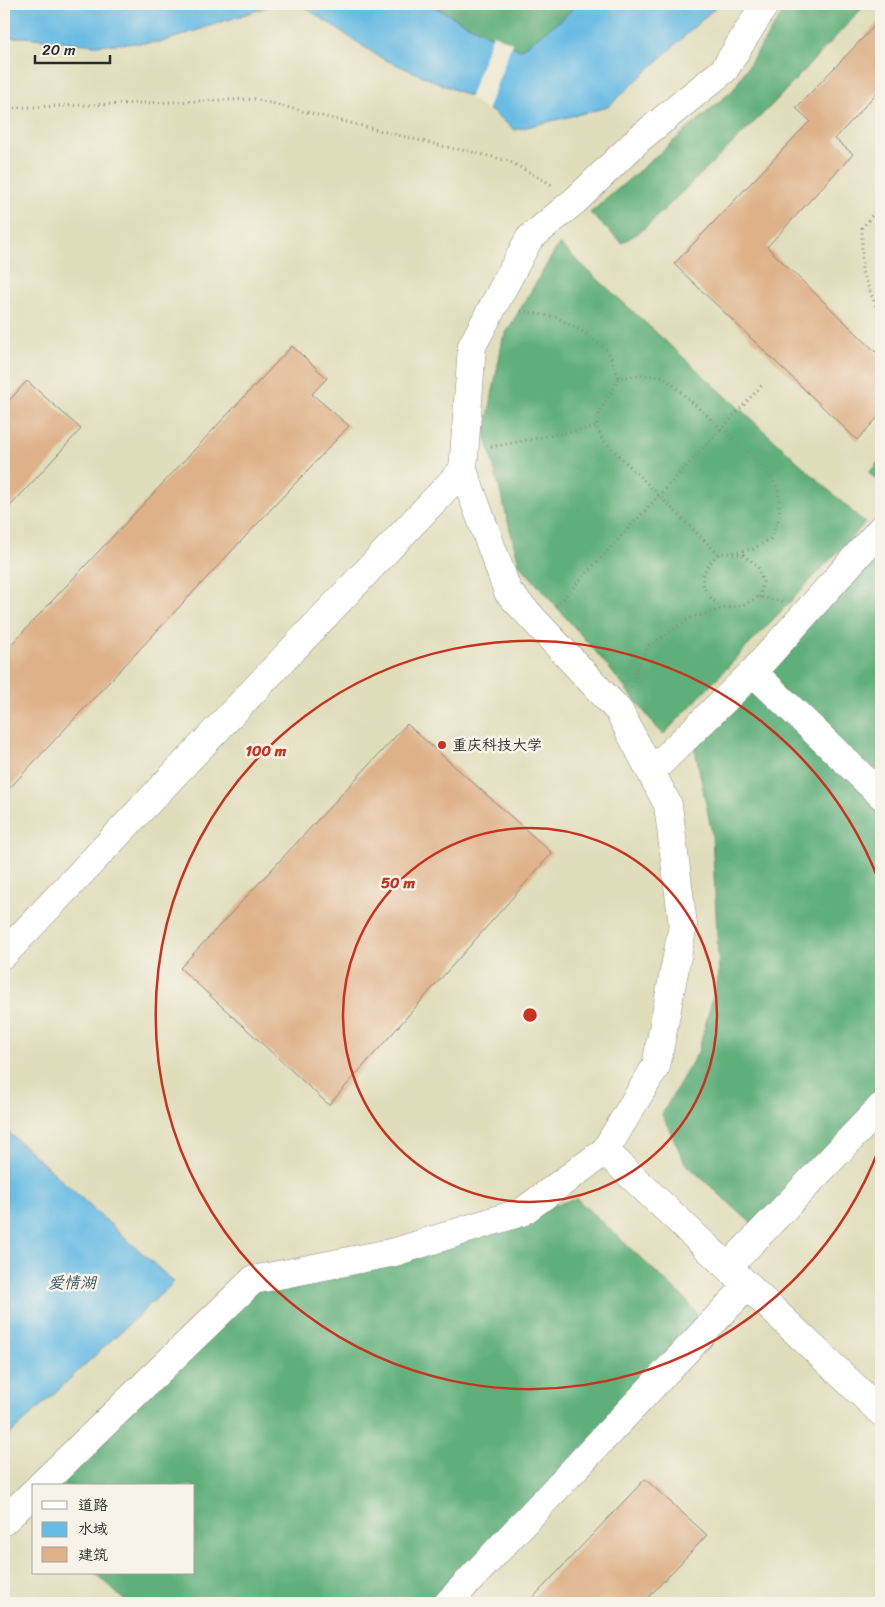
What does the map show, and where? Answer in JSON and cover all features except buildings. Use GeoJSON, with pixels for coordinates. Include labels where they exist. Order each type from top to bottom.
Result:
{"type":"FeatureCollection","features":[{"type":"Feature","properties":{"kind":"street"},"geometry":{"type":"LineString","coordinates":[[42,1484],[253,1280],[395,1252],[522,1212],[606,1151],[656,1066],[683,925],[668,805],[619,711],[508,592],[464,460],[472,346],[529,239],[577,199],[639,139],[724,70],[765,4]]}},
{"type":"Feature","properties":{"kind":"street"},"geometry":{"type":"LineString","coordinates":[[4,954],[464,460]]}},
{"type":"Feature","properties":{"kind":"street"},"geometry":{"type":"LineString","coordinates":[[651,772],[753,672],[881,529]]}},
{"type":"Feature","properties":{"kind":"street"},"geometry":{"type":"LineString","coordinates":[[753,672],[881,795]]}},
{"type":"Feature","properties":{"kind":"street"},"geometry":{"type":"LineString","coordinates":[[728,1266],[881,1107]]}},
{"type":"Feature","properties":{"kind":"street"},"geometry":{"type":"LineString","coordinates":[[606,1151],[881,1412]]}},
{"type":"Feature","properties":{"kind":"street"},"geometry":{"type":"LineString","coordinates":[[448,1603],[748,1286]]}},
{"type":"Feature","properties":{"kind":"street"},"geometry":{"type":"LineString","coordinates":[[4,1521],[32,1494]]}},
{"type":"Feature","properties":{"kind":"path"},"geometry":{"type":"LineString","coordinates":[[4,108],[254,99],[509,161],[577,199]]}},
{"type":"Feature","properties":{"kind":"path"},"geometry":{"type":"LineString","coordinates":[[881,204],[862,228],[862,272],[881,318]]}},
{"type":"Feature","properties":{"kind":"path"},"geometry":{"type":"LineString","coordinates":[[494,306],[556,317],[580,330],[608,351],[619,378]]}},
{"type":"Feature","properties":{"kind":"path"},"geometry":{"type":"LineString","coordinates":[[619,378],[641,375],[664,377],[765,468],[778,489],[780,515],[770,538],[753,549],[718,554],[707,565],[702,581],[706,592],[722,609]]}},
{"type":"Feature","properties":{"kind":"path"},"geometry":{"type":"LineString","coordinates":[[619,378],[600,412],[596,428],[602,439],[718,554]]}},
{"type":"Feature","properties":{"kind":"path"},"geometry":{"type":"LineString","coordinates":[[539,625],[764,383]]}},
{"type":"Feature","properties":{"kind":"path"},"geometry":{"type":"LineString","coordinates":[[464,460],[596,428]]}},
{"type":"Feature","properties":{"kind":"path"},"geometry":{"type":"LineString","coordinates":[[730,553],[743,556],[757,565],[763,582],[758,597]]}},
{"type":"Feature","properties":{"kind":"path"},"geometry":{"type":"LineString","coordinates":[[619,711],[630,694],[636,671],[650,645],[690,618],[743,605],[758,597],[780,600],[805,614]]}},
{"type":"Feature","properties":{"kind":"shaded area","name":"重庆科技大学"},"geometry":{"type":"Polygon","coordinates":[[[4,4],[881,4],[881,1603],[4,1603],[4,4]]]}},
{"type":"Feature","properties":{"kind":"green space"},"geometry":{"type":"Polygon","coordinates":[[[429,4],[578,4],[562,19],[520,50],[429,4]]]}},
{"type":"Feature","properties":{"kind":"green space"},"geometry":{"type":"Polygon","coordinates":[[[788,4],[866,4],[772,105],[643,230],[622,243],[590,213],[733,90],[788,4]]]}},
{"type":"Feature","properties":{"kind":"green space"},"geometry":{"type":"Polygon","coordinates":[[[559,244],[865,523],[663,735],[596,652],[519,564],[485,433],[503,338],[559,244]]]}},
{"type":"Feature","properties":{"kind":"green space"},"geometry":{"type":"Polygon","coordinates":[[[881,459],[881,484],[869,473],[881,459]]]}},
{"type":"Feature","properties":{"kind":"green space"},"geometry":{"type":"Polygon","coordinates":[[[881,529],[881,1107],[761,1232],[685,1163],[662,1114],[698,1052],[719,974],[712,834],[693,739],[881,529]]]}},
{"type":"Feature","properties":{"kind":"green space"},"geometry":{"type":"Polygon","coordinates":[[[577,1199],[686,1300],[701,1319],[445,1603],[127,1603],[96,1574],[195,1574],[195,1484],[42,1484],[253,1280],[577,1199]]]}},
{"type":"Feature","properties":{"kind":"water"},"geometry":{"type":"Polygon","coordinates":[[[4,4],[276,4],[162,42],[94,45],[24,37],[4,38],[4,4]]]}},
{"type":"Feature","properties":{"kind":"water"},"geometry":{"type":"Polygon","coordinates":[[[300,4],[429,4],[520,50],[562,19],[578,4],[719,4],[608,107],[515,130],[476,99],[381,58],[300,4]]]}},
{"type":"Feature","properties":{"kind":"water","name":"爱情湖"},"geometry":{"type":"Polygon","coordinates":[[[4,1128],[174,1282],[4,1440],[4,1128]]]}},
{"type":"Feature","properties":{"kind":"pier"},"geometry":{"type":"Polygon","coordinates":[[[493,34],[512,43],[487,111],[469,99],[493,34]]]}},
{"type":"Feature","properties":{"kind":"place","name":"重庆科技大学"},"geometry":{"type":"Point","coordinates":[442,745]}}]}
